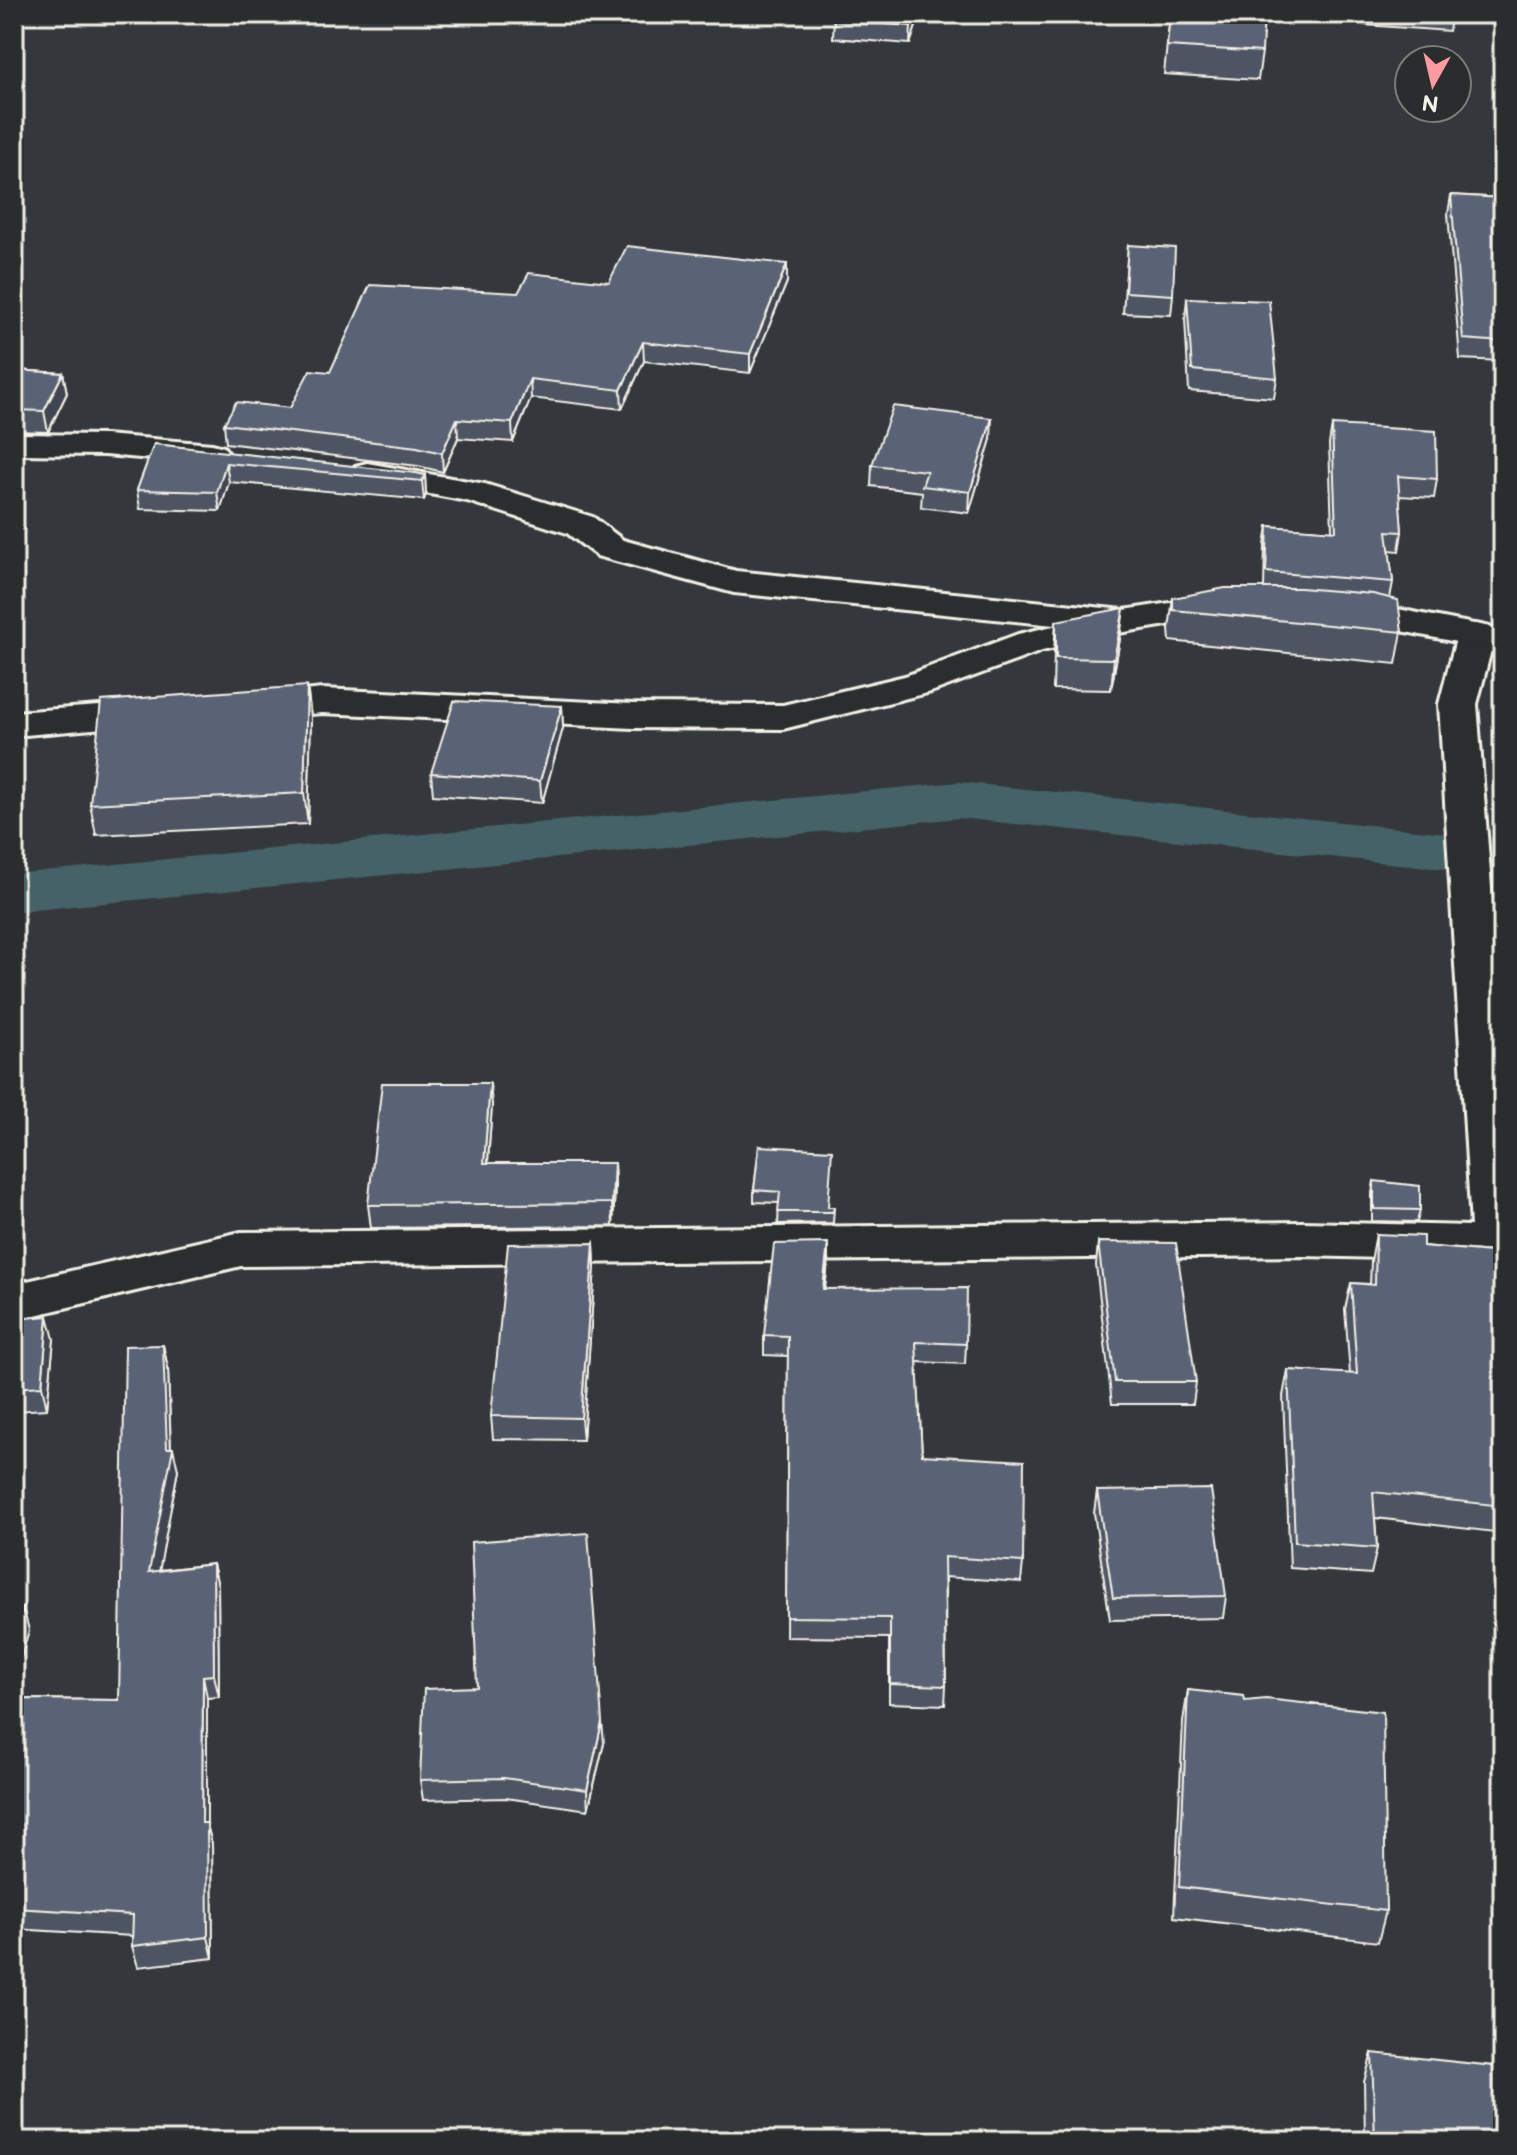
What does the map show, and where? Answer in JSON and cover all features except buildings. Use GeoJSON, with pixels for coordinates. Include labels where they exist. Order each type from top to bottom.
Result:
{"type":"FeatureCollection","features":[{"type":"Feature","properties":{"kind":"street"},"geometry":{"type":"LineString","coordinates":[[14,444],[105,445],[251,459]]}},
{"type":"Feature","properties":{"kind":"street"},"geometry":{"type":"LineString","coordinates":[[327,468],[418,479],[473,491],[580,525],[610,548],[734,582],[1124,621]]}},
{"type":"Feature","properties":{"kind":"street"},"geometry":{"type":"LineString","coordinates":[[14,724],[322,701],[633,716],[783,717],[918,684],[1031,642],[1124,621],[1221,605],[1265,605]]}},
{"type":"Feature","properties":{"kind":"street"},"geometry":{"type":"LineString","coordinates":[[14,1302],[241,1249],[1303,1239],[1499,1243],[1458,704],[1490,640],[1368,611],[1309,606]]}},
{"type":"Feature","properties":{"kind":"waterway"},"geometry":{"type":"LineString","coordinates":[[14,893],[959,800],[1503,857]]}}]}
